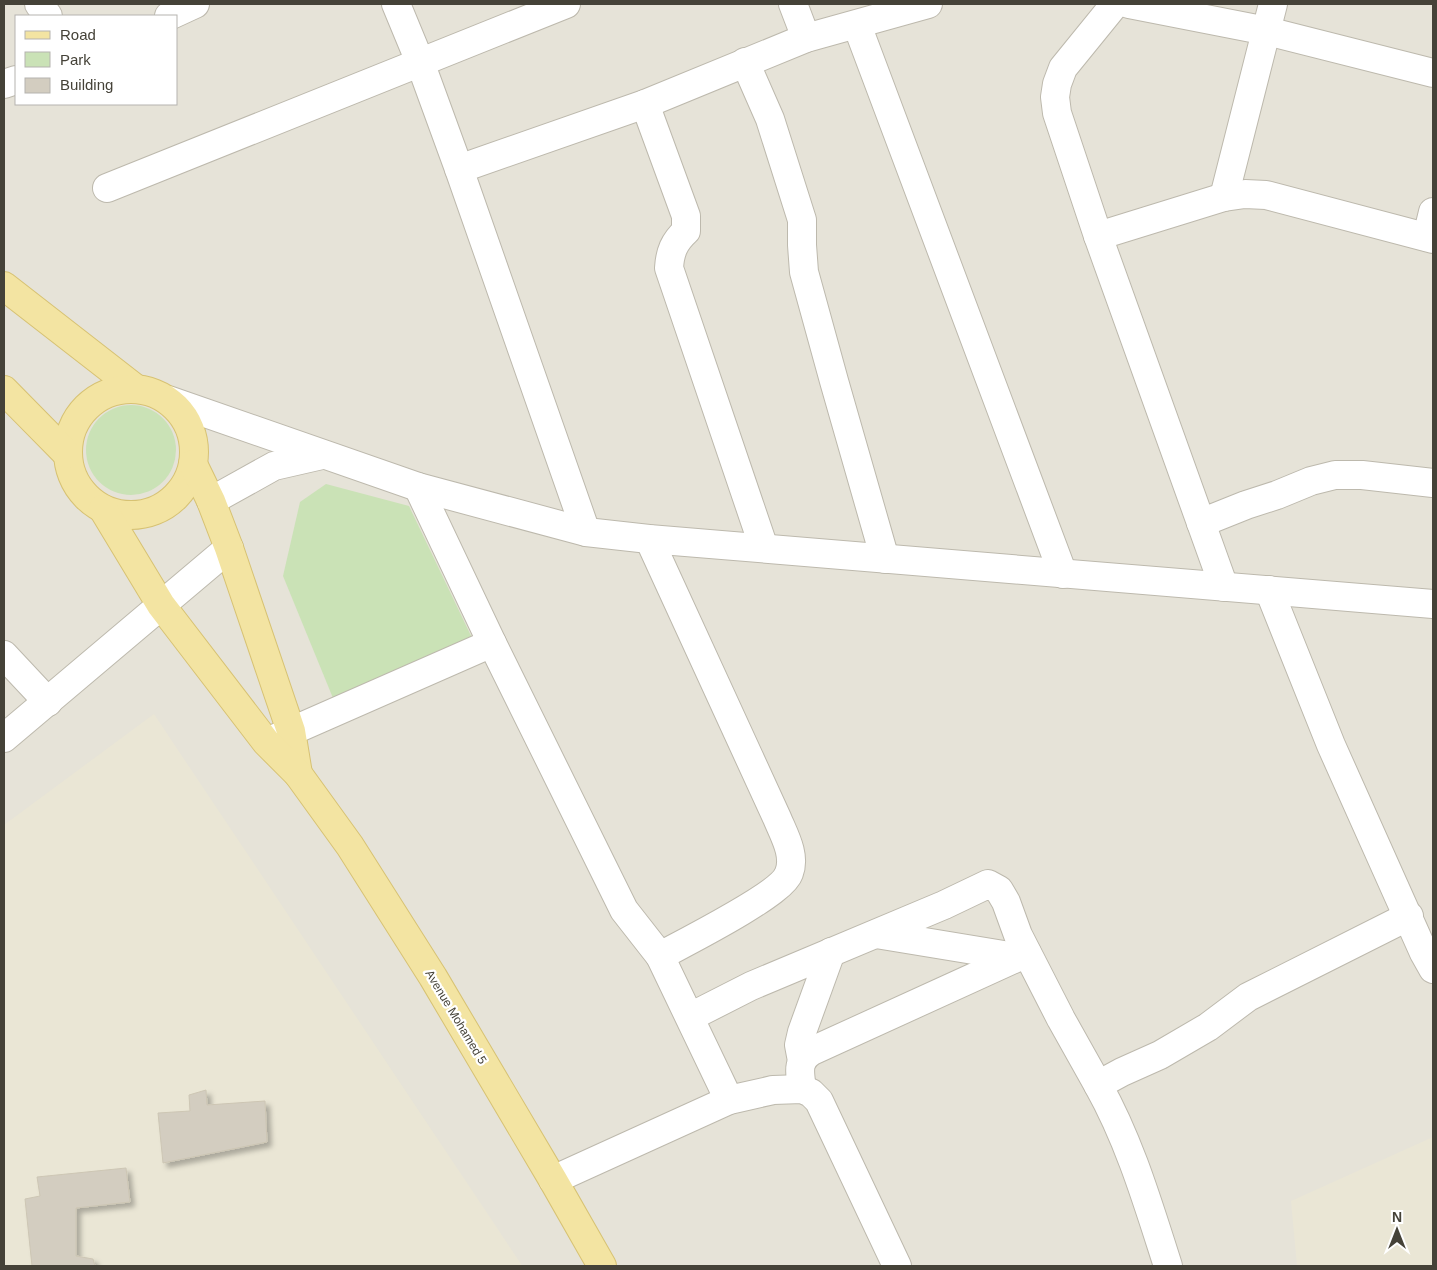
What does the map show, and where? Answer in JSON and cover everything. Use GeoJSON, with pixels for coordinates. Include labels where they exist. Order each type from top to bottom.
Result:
{"type":"FeatureCollection","features":[{"type":"Feature","properties":{"kind":"main road"},"geometry":{"type":"LineString","coordinates":[[4,286],[135,388]]}},
{"type":"Feature","properties":{"kind":"main road"},"geometry":{"type":"LineString","coordinates":[[135,388],[152,392],[168,400],[185,418],[193,441],[193,464],[186,482],[174,497],[159,508],[141,514],[122,514],[103,509],[89,499],[78,487],[70,471],[67,454],[69,437],[76,421],[86,406],[100,396],[117,390],[135,388]]}},
{"type":"Feature","properties":{"kind":"main road"},"geometry":{"type":"LineString","coordinates":[[4,390],[67,454]]}},
{"type":"Feature","properties":{"kind":"main road"},"geometry":{"type":"LineString","coordinates":[[193,464],[211,501],[229,548],[291,731],[298,774]]}},
{"type":"Feature","properties":{"kind":"main road","name":"Avenue Mohamed 5"},"geometry":{"type":"LineString","coordinates":[[103,509],[161,605],[266,742],[298,774],[350,846],[432,977],[602,1266]]}},
{"type":"Feature","properties":{"kind":"street"},"geometry":{"type":"LineString","coordinates":[[39,4],[47,15]]}},
{"type":"Feature","properties":{"kind":"street"},"geometry":{"type":"LineString","coordinates":[[171,15],[195,4]]}},
{"type":"Feature","properties":{"kind":"street"},"geometry":{"type":"LineString","coordinates":[[396,4],[420,62],[459,169],[586,532]]}},
{"type":"Feature","properties":{"kind":"street"},"geometry":{"type":"LineString","coordinates":[[107,188],[566,4]]}},
{"type":"Feature","properties":{"kind":"street"},"geometry":{"type":"LineString","coordinates":[[793,4],[806,38]]}},
{"type":"Feature","properties":{"kind":"street"},"geometry":{"type":"LineString","coordinates":[[459,169],[645,104],[806,38],[928,4]]}},
{"type":"Feature","properties":{"kind":"street"},"geometry":{"type":"LineString","coordinates":[[1115,4],[1063,68],[1057,84],[1055,97],[1057,113],[1098,236],[1224,587]]}},
{"type":"Feature","properties":{"kind":"street"},"geometry":{"type":"LineString","coordinates":[[1128,4],[1267,31],[1433,73]]}},
{"type":"Feature","properties":{"kind":"street"},"geometry":{"type":"LineString","coordinates":[[1224,197],[1274,4]]}},
{"type":"Feature","properties":{"kind":"street"},"geometry":{"type":"LineString","coordinates":[[857,25],[1063,574]]}},
{"type":"Feature","properties":{"kind":"street"},"geometry":{"type":"LineString","coordinates":[[746,62],[770,120],[802,220],[804,272],[836,391],[885,559]]}},
{"type":"Feature","properties":{"kind":"street"},"geometry":{"type":"LineString","coordinates":[[645,104],[686,216],[686,231],[676,240],[669,255],[669,268],[764,548]]}},
{"type":"Feature","properties":{"kind":"street"},"geometry":{"type":"LineString","coordinates":[[1098,236],[1224,197],[1245,194],[1266,195],[1431,230]]}},
{"type":"Feature","properties":{"kind":"street"},"geometry":{"type":"LineString","coordinates":[[168,400],[418,487],[586,532],[649,539],[1433,604]]}},
{"type":"Feature","properties":{"kind":"street"},"geometry":{"type":"LineString","coordinates":[[211,501],[274,466],[322,455]]}},
{"type":"Feature","properties":{"kind":"street"},"geometry":{"type":"LineString","coordinates":[[1201,523],[1246,504],[1335,475],[1362,475],[1433,483]]}},
{"type":"Feature","properties":{"kind":"street"},"geometry":{"type":"LineString","coordinates":[[418,487],[492,643],[624,910],[660,956],[729,1100]]}},
{"type":"Feature","properties":{"kind":"street"},"geometry":{"type":"LineString","coordinates":[[649,539],[777,818],[792,858],[789,875],[778,886],[750,906],[660,956]]}},
{"type":"Feature","properties":{"kind":"street"},"geometry":{"type":"LineString","coordinates":[[4,738],[229,548]]}},
{"type":"Feature","properties":{"kind":"street"},"geometry":{"type":"LineString","coordinates":[[1269,590],[1331,745],[1433,970]]}},
{"type":"Feature","properties":{"kind":"street"},"geometry":{"type":"LineString","coordinates":[[266,742],[492,643]]}},
{"type":"Feature","properties":{"kind":"street"},"geometry":{"type":"LineString","coordinates":[[4,655],[48,702]]}},
{"type":"Feature","properties":{"kind":"street"},"geometry":{"type":"LineString","coordinates":[[690,1017],[751,986],[944,905],[988,884],[999,890],[1006,902],[1018,935],[1022,955],[1061,1019],[1122,1133],[1168,1266]]}},
{"type":"Feature","properties":{"kind":"street"},"geometry":{"type":"LineString","coordinates":[[1098,1085],[1122,1072],[1160,1056],[1208,1027],[1248,998],[1408,916]]}},
{"type":"Feature","properties":{"kind":"street"},"geometry":{"type":"LineString","coordinates":[[876,934],[1022,955]]}},
{"type":"Feature","properties":{"kind":"street"},"geometry":{"type":"LineString","coordinates":[[802,1061],[799,1045],[802,1032],[831,952]]}},
{"type":"Feature","properties":{"kind":"street"},"geometry":{"type":"LineString","coordinates":[[802,1089],[800,1069],[802,1061],[804,1056],[812,1051],[1022,955]]}},
{"type":"Feature","properties":{"kind":"street"},"geometry":{"type":"LineString","coordinates":[[553,1180],[729,1100],[773,1090],[802,1089],[811,1093],[819,1102],[897,1266]]}},
{"type":"Feature","properties":{"kind":"shaded area"},"geometry":{"type":"Polygon","coordinates":[[[4,4],[1433,4],[1433,1266],[4,1266],[4,4]]]}},
{"type":"Feature","properties":{"kind":"shaded area"},"geometry":{"type":"Polygon","coordinates":[[[154,714],[522,1266],[4,1266],[4,825],[154,714]]]}},
{"type":"Feature","properties":{"kind":"shaded area"},"geometry":{"type":"Polygon","coordinates":[[[1433,1137],[1433,1266],[1297,1266],[1291,1201],[1433,1137]]]}},
{"type":"Feature","properties":{"kind":"green space"},"geometry":{"type":"Polygon","coordinates":[[[131,405],[148,409],[163,418],[172,433],[176,450],[172,467],[163,482],[148,491],[131,495],[114,491],[99,482],[90,467],[86,450],[90,433],[99,418],[114,409],[131,405]]]}},
{"type":"Feature","properties":{"kind":"green space"},"geometry":{"type":"Polygon","coordinates":[[[326,484],[409,506],[473,640],[335,703],[283,576],[300,502],[326,484]]]}},
{"type":"Feature","properties":{"kind":"building"},"geometry":{"type":"Polygon","coordinates":[[[206,1090],[207,1105],[265,1101],[267,1142],[163,1163],[158,1113],[190,1111],[189,1095],[206,1090]]]}},
{"type":"Feature","properties":{"kind":"building"},"geometry":{"type":"Polygon","coordinates":[[[126,1168],[130,1202],[76,1208],[76,1256],[93,1259],[95,1266],[32,1266],[25,1199],[40,1196],[37,1177],[126,1168]]]}}]}
